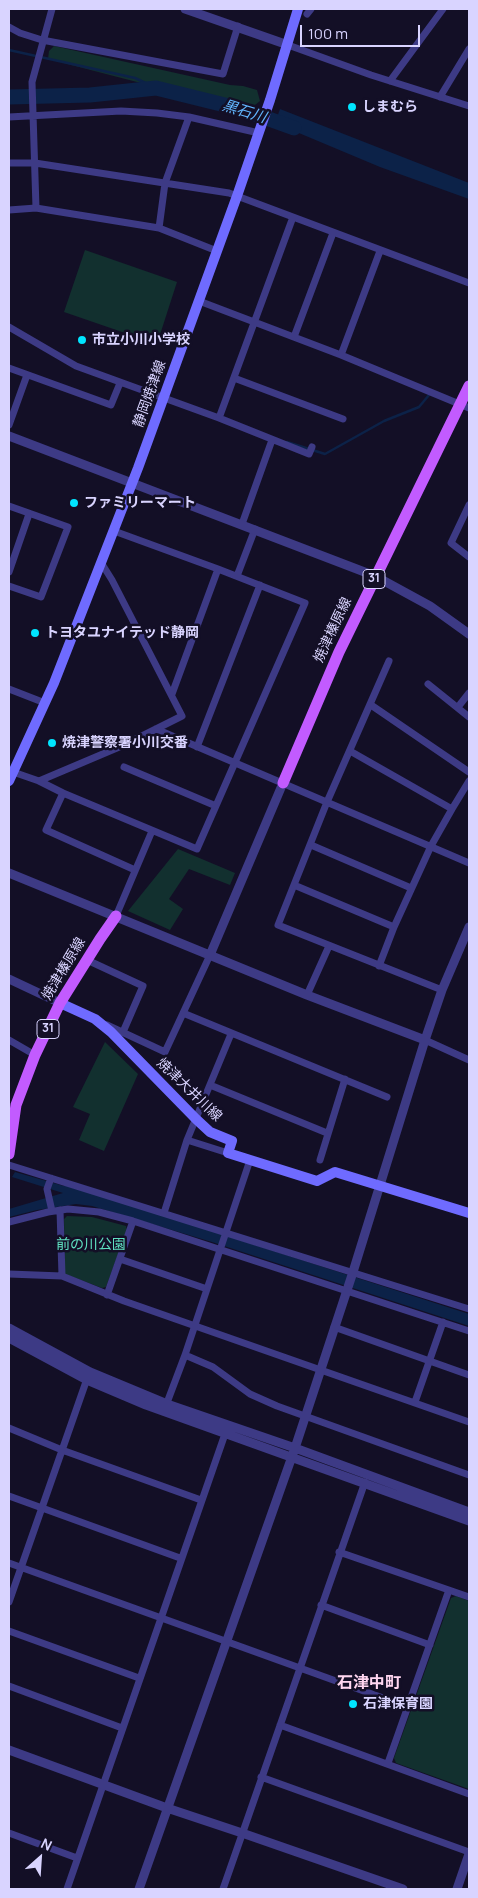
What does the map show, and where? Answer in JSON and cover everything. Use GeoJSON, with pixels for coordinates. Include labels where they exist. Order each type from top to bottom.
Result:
{"type":"FeatureCollection","features":[{"type":"Feature","properties":{"kind":"main road","name":"静岡焼津線"},"geometry":{"type":"LineString","coordinates":[[11,776],[45,703],[102,564],[238,196],[288,45],[306,11]]}},
{"type":"Feature","properties":{"kind":"main road","name":"焼津榛原線"},"geometry":{"type":"LineString","coordinates":[[283,783],[339,652],[375,576],[465,405],[469,386]]}},
{"type":"Feature","properties":{"kind":"main road","name":"焼津榛原線"},"geometry":{"type":"LineString","coordinates":[[9,1154],[12,1103],[60,1003],[116,916]]}},
{"type":"Feature","properties":{"kind":"main road","name":"焼津大井川線"},"geometry":{"type":"LineString","coordinates":[[60,1003],[95,1019],[111,1032],[210,1132],[232,1142],[228,1153]]}},
{"type":"Feature","properties":{"kind":"main road"},"geometry":{"type":"LineString","coordinates":[[228,1153],[317,1181],[335,1172],[469,1213]]}},
{"type":"Feature","properties":{"kind":"street"},"geometry":{"type":"LineString","coordinates":[[36,208],[32,82],[52,9]]}},
{"type":"Feature","properties":{"kind":"street"},"geometry":{"type":"LineString","coordinates":[[185,9],[238,26],[390,81],[469,106]]}},
{"type":"Feature","properties":{"kind":"street"},"geometry":{"type":"LineString","coordinates":[[390,81],[443,9]]}},
{"type":"Feature","properties":{"kind":"street"},"geometry":{"type":"LineString","coordinates":[[9,27],[20,33],[42,40],[224,74],[238,26]]}},
{"type":"Feature","properties":{"kind":"street"},"geometry":{"type":"LineString","coordinates":[[440,96],[469,49]]}},
{"type":"Feature","properties":{"kind":"street"},"geometry":{"type":"LineString","coordinates":[[9,117],[121,111],[157,113],[188,117],[259,132]]}},
{"type":"Feature","properties":{"kind":"street"},"geometry":{"type":"LineString","coordinates":[[159,228],[165,184],[188,117]]}},
{"type":"Feature","properties":{"kind":"street"},"geometry":{"type":"LineString","coordinates":[[9,163],[35,162],[229,193],[469,283]]}},
{"type":"Feature","properties":{"kind":"street"},"geometry":{"type":"LineString","coordinates":[[9,210],[36,208],[159,228],[217,251]]}},
{"type":"Feature","properties":{"kind":"street"},"geometry":{"type":"LineString","coordinates":[[219,418],[293,217]]}},
{"type":"Feature","properties":{"kind":"street"},"geometry":{"type":"LineString","coordinates":[[294,337],[333,233]]}},
{"type":"Feature","properties":{"kind":"street"},"geometry":{"type":"LineString","coordinates":[[341,355],[380,251]]}},
{"type":"Feature","properties":{"kind":"street"},"geometry":{"type":"LineString","coordinates":[[199,301],[465,405]]}},
{"type":"Feature","properties":{"kind":"street"},"geometry":{"type":"LineString","coordinates":[[9,328],[76,366],[219,418],[309,454],[311,450]]}},
{"type":"Feature","properties":{"kind":"street"},"geometry":{"type":"LineString","coordinates":[[9,368],[111,405],[120,383]]}},
{"type":"Feature","properties":{"kind":"street"},"geometry":{"type":"LineString","coordinates":[[9,425],[27,376]]}},
{"type":"Feature","properties":{"kind":"street"},"geometry":{"type":"LineString","coordinates":[[234,378],[343,420]]}},
{"type":"Feature","properties":{"kind":"street"},"geometry":{"type":"LineString","coordinates":[[9,436],[375,576],[430,606],[469,634]]}},
{"type":"Feature","properties":{"kind":"street"},"geometry":{"type":"LineString","coordinates":[[242,524],[272,440]]}},
{"type":"Feature","properties":{"kind":"street"},"geometry":{"type":"LineString","coordinates":[[9,506],[68,528],[42,597],[9,586]]}},
{"type":"Feature","properties":{"kind":"street"},"geometry":{"type":"LineString","coordinates":[[469,507],[451,544],[469,557]]}},
{"type":"Feature","properties":{"kind":"street"},"geometry":{"type":"LineString","coordinates":[[9,572],[29,514]]}},
{"type":"Feature","properties":{"kind":"street"},"geometry":{"type":"LineString","coordinates":[[237,576],[255,529]]}},
{"type":"Feature","properties":{"kind":"street"},"geometry":{"type":"LineString","coordinates":[[11,776],[40,782],[197,849],[306,603],[114,531]]}},
{"type":"Feature","properties":{"kind":"street"},"geometry":{"type":"LineString","coordinates":[[40,782],[182,716],[102,564]]}},
{"type":"Feature","properties":{"kind":"street"},"geometry":{"type":"LineString","coordinates":[[172,694],[218,569]]}},
{"type":"Feature","properties":{"kind":"street"},"geometry":{"type":"LineString","coordinates":[[197,747],[260,586]]}},
{"type":"Feature","properties":{"kind":"street"},"geometry":{"type":"LineString","coordinates":[[390,661],[327,802],[278,925],[442,990]]}},
{"type":"Feature","properties":{"kind":"street"},"geometry":{"type":"LineString","coordinates":[[428,684],[469,717]]}},
{"type":"Feature","properties":{"kind":"street"},"geometry":{"type":"LineString","coordinates":[[9,689],[45,703]]}},
{"type":"Feature","properties":{"kind":"street"},"geometry":{"type":"LineString","coordinates":[[458,708],[469,693]]}},
{"type":"Feature","properties":{"kind":"street"},"geometry":{"type":"LineString","coordinates":[[371,705],[469,772]]}},
{"type":"Feature","properties":{"kind":"street"},"geometry":{"type":"LineString","coordinates":[[156,729],[469,863]]}},
{"type":"Feature","properties":{"kind":"street"},"geometry":{"type":"LineString","coordinates":[[350,751],[452,809]]}},
{"type":"Feature","properties":{"kind":"street"},"geometry":{"type":"LineString","coordinates":[[124,766],[216,806]]}},
{"type":"Feature","properties":{"kind":"street"},"geometry":{"type":"LineString","coordinates":[[379,966],[394,927],[431,846],[469,781]]}},
{"type":"Feature","properties":{"kind":"street"},"geometry":{"type":"LineString","coordinates":[[95,1019],[165,1052],[210,955],[283,783]]}},
{"type":"Feature","properties":{"kind":"street"},"geometry":{"type":"LineString","coordinates":[[63,793],[46,830],[135,870]]}},
{"type":"Feature","properties":{"kind":"street"},"geometry":{"type":"LineString","coordinates":[[116,916],[152,831]]}},
{"type":"Feature","properties":{"kind":"street"},"geometry":{"type":"LineString","coordinates":[[311,845],[411,888]]}},
{"type":"Feature","properties":{"kind":"street"},"geometry":{"type":"LineString","coordinates":[[9,873],[307,995],[425,1040],[469,1060]]}},
{"type":"Feature","properties":{"kind":"street"},"geometry":{"type":"LineString","coordinates":[[294,885],[394,927]]}},
{"type":"Feature","properties":{"kind":"street"},"geometry":{"type":"LineString","coordinates":[[139,1889],[291,1458],[353,1272],[442,990],[469,928]]}},
{"type":"Feature","properties":{"kind":"street"},"geometry":{"type":"LineString","coordinates":[[307,995],[329,946]]}},
{"type":"Feature","properties":{"kind":"street"},"geometry":{"type":"LineString","coordinates":[[87,960],[143,986],[122,1032]]}},
{"type":"Feature","properties":{"kind":"street"},"geometry":{"type":"LineString","coordinates":[[9,980],[60,1003]]}},
{"type":"Feature","properties":{"kind":"street"},"geometry":{"type":"LineString","coordinates":[[183,1013],[387,1097]]}},
{"type":"Feature","properties":{"kind":"street"},"geometry":{"type":"LineString","coordinates":[[164,1213],[187,1140],[231,1034]]}},
{"type":"Feature","properties":{"kind":"street"},"geometry":{"type":"LineString","coordinates":[[9,1040],[35,1055]]}},
{"type":"Feature","properties":{"kind":"street"},"geometry":{"type":"LineString","coordinates":[[320,1160],[345,1079]]}},
{"type":"Feature","properties":{"kind":"street"},"geometry":{"type":"LineString","coordinates":[[210,1085],[328,1133]]}},
{"type":"Feature","properties":{"kind":"street"},"geometry":{"type":"LineString","coordinates":[[187,1140],[228,1153]]}},
{"type":"Feature","properties":{"kind":"street"},"geometry":{"type":"LineString","coordinates":[[165,1408],[227,1233],[250,1160]]}},
{"type":"Feature","properties":{"kind":"street"},"geometry":{"type":"LineString","coordinates":[[9,1165],[469,1309]]}},
{"type":"Feature","properties":{"kind":"street"},"geometry":{"type":"LineString","coordinates":[[51,1179],[48,1192],[54,1210],[62,1276]]}},
{"type":"Feature","properties":{"kind":"street"},"geometry":{"type":"LineString","coordinates":[[9,1222],[54,1210],[99,1212],[133,1221],[469,1331]]}},
{"type":"Feature","properties":{"kind":"street"},"geometry":{"type":"LineString","coordinates":[[107,1295],[133,1221]]}},
{"type":"Feature","properties":{"kind":"street"},"geometry":{"type":"LineString","coordinates":[[120,1259],[207,1289]]}},
{"type":"Feature","properties":{"kind":"street"},"geometry":{"type":"LineString","coordinates":[[9,1274],[62,1276],[107,1295],[469,1422]]}},
{"type":"Feature","properties":{"kind":"street"},"geometry":{"type":"LineString","coordinates":[[415,1402],[443,1322]]}},
{"type":"Feature","properties":{"kind":"street"},"geometry":{"type":"LineString","coordinates":[[334,1327],[469,1375]]}},
{"type":"Feature","properties":{"kind":"street"},"geometry":{"type":"LineString","coordinates":[[9,1328],[89,1376]]}},
{"type":"Feature","properties":{"kind":"street"},"geometry":{"type":"LineString","coordinates":[[9,1338],[89,1376],[225,1434],[365,1482],[469,1521]]}},
{"type":"Feature","properties":{"kind":"street"},"geometry":{"type":"LineString","coordinates":[[185,1355],[213,1368],[250,1394],[284,1409],[469,1475]]}},
{"type":"Feature","properties":{"kind":"street"},"geometry":{"type":"LineString","coordinates":[[9,1602],[89,1376]]}},
{"type":"Feature","properties":{"kind":"street"},"geometry":{"type":"LineString","coordinates":[[165,1408],[294,1448],[469,1512]]}},
{"type":"Feature","properties":{"kind":"street"},"geometry":{"type":"LineString","coordinates":[[9,1428],[62,1450],[201,1500]]}},
{"type":"Feature","properties":{"kind":"street"},"geometry":{"type":"LineString","coordinates":[[67,1889],[180,1558],[225,1434]]}},
{"type":"Feature","properties":{"kind":"street"},"geometry":{"type":"LineString","coordinates":[[223,1889],[365,1482]]}},
{"type":"Feature","properties":{"kind":"street"},"geometry":{"type":"LineString","coordinates":[[9,1496],[180,1558]]}},
{"type":"Feature","properties":{"kind":"street"},"geometry":{"type":"LineString","coordinates":[[339,1552],[469,1597]]}},
{"type":"Feature","properties":{"kind":"street"},"geometry":{"type":"LineString","coordinates":[[9,1563],[408,1707]]}},
{"type":"Feature","properties":{"kind":"street"},"geometry":{"type":"LineString","coordinates":[[388,1764],[450,1590]]}},
{"type":"Feature","properties":{"kind":"street"},"geometry":{"type":"LineString","coordinates":[[321,1605],[430,1644]]}},
{"type":"Feature","properties":{"kind":"street"},"geometry":{"type":"LineString","coordinates":[[9,1631],[139,1678]]}},
{"type":"Feature","properties":{"kind":"street"},"geometry":{"type":"LineString","coordinates":[[9,1686],[122,1728]]}},
{"type":"Feature","properties":{"kind":"street"},"geometry":{"type":"LineString","coordinates":[[280,1725],[469,1794]]}},
{"type":"Feature","properties":{"kind":"street"},"geometry":{"type":"LineString","coordinates":[[9,1750],[166,1808],[403,1889]]}},
{"type":"Feature","properties":{"kind":"street"},"geometry":{"type":"LineString","coordinates":[[262,1777],[469,1853],[457,1889]]}},
{"type":"Feature","properties":{"kind":"street"},"geometry":{"type":"LineString","coordinates":[[9,1833],[77,1858]]}},
{"type":"Feature","properties":{"kind":"green space"},"geometry":{"type":"Polygon","coordinates":[[[54,46],[230,85],[243,86],[257,90],[260,101],[255,105],[195,97],[48,59],[49,51],[54,46]]]}},
{"type":"Feature","properties":{"kind":"green space"},"geometry":{"type":"Polygon","coordinates":[[[85,250],[177,282],[157,344],[64,312],[85,250]]]}},
{"type":"Feature","properties":{"kind":"green space"},"geometry":{"type":"Polygon","coordinates":[[[178,849],[235,873],[230,885],[189,869],[169,899],[183,909],[170,930],[128,911],[178,849]]]}},
{"type":"Feature","properties":{"kind":"green space"},"geometry":{"type":"Polygon","coordinates":[[[105,1042],[138,1074],[104,1151],[79,1140],[90,1114],[73,1107],[105,1042]]]}},
{"type":"Feature","properties":{"kind":"green space","name":"前の川公園"},"geometry":{"type":"Polygon","coordinates":[[[67,1216],[92,1217],[126,1226],[127,1230],[106,1287],[102,1288],[65,1274],[64,1219],[67,1216]]]}},
{"type":"Feature","properties":{"kind":"green space"},"geometry":{"type":"Polygon","coordinates":[[[456,1596],[469,1601],[469,1789],[396,1763],[394,1758],[451,1598],[456,1596]]]}},
{"type":"Feature","properties":{"kind":"water"},"geometry":{"type":"Polygon","coordinates":[[[280,109],[469,183],[469,199],[380,167],[275,123],[280,109]]]}},
{"type":"Feature","properties":{"kind":"water"},"geometry":{"type":"Polygon","coordinates":[[[15,1172],[64,1186],[66,1184],[469,1314],[469,1326],[212,1242],[92,1206],[76,1204],[37,1210],[9,1217],[9,1209],[63,1193],[12,1177],[15,1172]]]}},
{"type":"Feature","properties":{"kind":"waterway"},"geometry":{"type":"LineString","coordinates":[[9,50],[135,78],[156,88]]}},
{"type":"Feature","properties":{"kind":"waterway","name":"黒石川"},"geometry":{"type":"LineString","coordinates":[[9,97],[90,95],[156,88],[241,109],[294,128]]}},
{"type":"Feature","properties":{"kind":"waterway"},"geometry":{"type":"LineString","coordinates":[[287,442],[325,454],[384,421],[419,407],[429,395]]}},
{"type":"Feature","properties":{"kind":"place","name":"しまむら"},"geometry":{"type":"Point","coordinates":[352,107]}},
{"type":"Feature","properties":{"kind":"place","name":"市立小川小学校"},"geometry":{"type":"Point","coordinates":[82,340]}},
{"type":"Feature","properties":{"kind":"place","name":"ファミリーマート"},"geometry":{"type":"Point","coordinates":[74,503]}},
{"type":"Feature","properties":{"kind":"place","name":"トヨタユナイテッド静岡"},"geometry":{"type":"Point","coordinates":[35,633]}},
{"type":"Feature","properties":{"kind":"place","name":"焼津警察署小川交番"},"geometry":{"type":"Point","coordinates":[52,743]}},
{"type":"Feature","properties":{"kind":"place","name":"石津保育園"},"geometry":{"type":"Point","coordinates":[353,1704]}},
{"type":"Feature","properties":{"kind":"district","name":"石津中町"},"geometry":{"type":"Point","coordinates":[369,1684]}}]}
